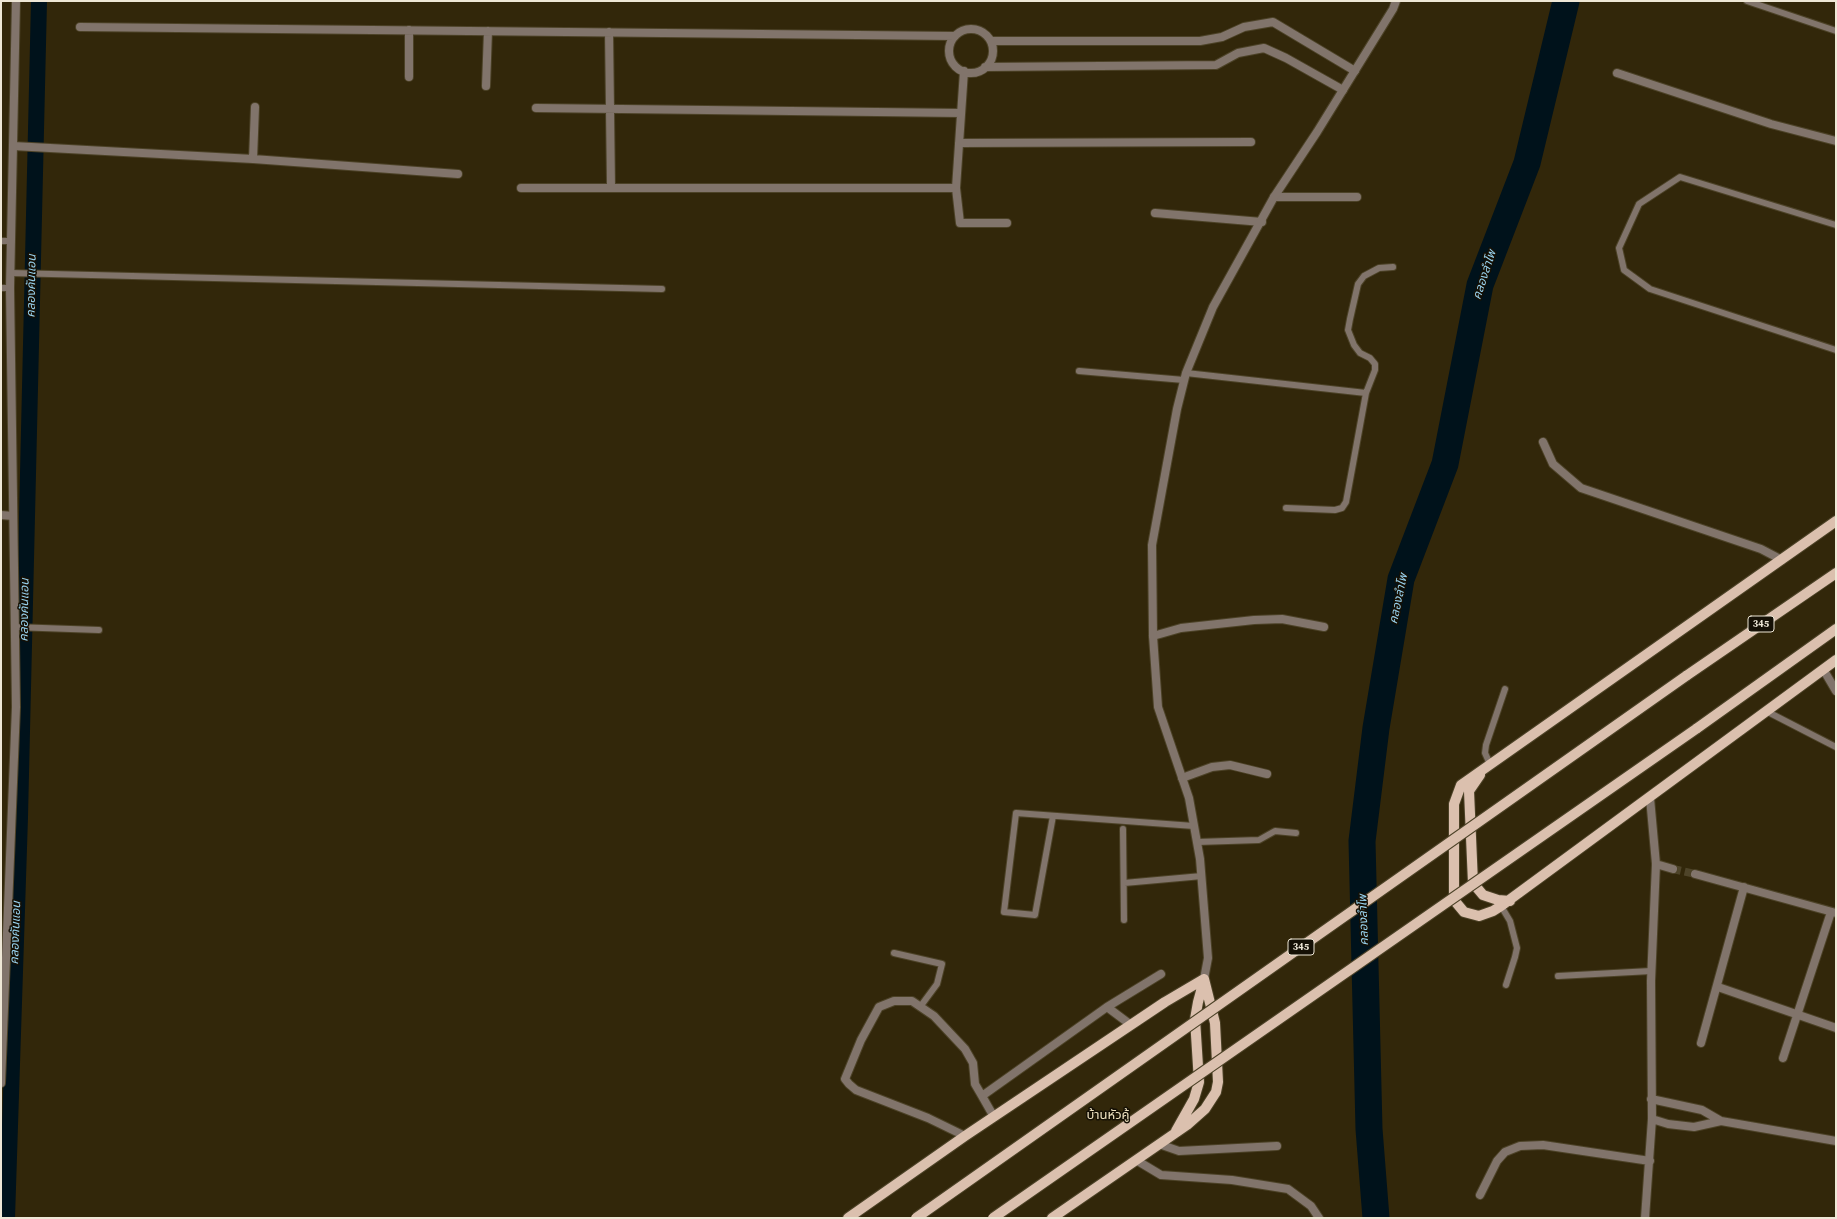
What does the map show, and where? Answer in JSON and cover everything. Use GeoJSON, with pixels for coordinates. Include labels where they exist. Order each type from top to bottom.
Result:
{"type":"FeatureCollection","features":[{"type":"Feature","properties":{"kind":"main road"},"geometry":{"type":"LineString","coordinates":[[1836,521],[1461,786],[1454,804],[1454,900],[1464,912],[1479,916],[1506,904],[1836,660]]}},
{"type":"Feature","properties":{"kind":"main road","name":"345"},"geometry":{"type":"LineString","coordinates":[[916,1218],[1686,676],[1836,573]]}},
{"type":"Feature","properties":{"kind":"main road"},"geometry":{"type":"LineString","coordinates":[[993,1218],[1696,729],[1836,629]]}},
{"type":"Feature","properties":{"kind":"main road"},"geometry":{"type":"LineString","coordinates":[[1487,767],[1469,790],[1473,884],[1483,895],[1506,904]]}},
{"type":"Feature","properties":{"kind":"main road"},"geometry":{"type":"LineString","coordinates":[[848,1218],[965,1136],[1131,1025],[1204,979]]}},
{"type":"Feature","properties":{"kind":"main road"},"geometry":{"type":"LineString","coordinates":[[1175,1133],[1194,1099],[1199,1082],[1195,1019],[1204,979]]}},
{"type":"Feature","properties":{"kind":"main road"},"geometry":{"type":"LineString","coordinates":[[1052,1218],[1175,1133],[1205,1109],[1216,1092],[1218,1082],[1215,1023],[1204,979]]}},
{"type":"Feature","properties":{"kind":"street"},"geometry":{"type":"LineString","coordinates":[[1,1083],[19,627],[13,516],[10,288],[16,1]]}},
{"type":"Feature","properties":{"kind":"street"},"geometry":{"type":"LineString","coordinates":[[1204,979],[1208,958],[1202,876],[1197,842],[1189,798],[1158,707],[1153,636],[1152,545],[1177,409],[1185,376],[1214,308],[1274,198],[1355,71],[1393,9],[1396,1]]}},
{"type":"Feature","properties":{"kind":"street"},"geometry":{"type":"LineString","coordinates":[[991,40],[1200,41],[1222,37],[1244,27],[1273,22],[1355,71]]}},
{"type":"Feature","properties":{"kind":"street"},"geometry":{"type":"LineString","coordinates":[[80,27],[955,36]]}},
{"type":"Feature","properties":{"kind":"street"},"geometry":{"type":"LineString","coordinates":[[974,29],[987,35],[991,40],[993,47],[993,55],[990,62],[979,71],[964,71],[957,67],[950,55],[950,48],[955,36],[961,31],[974,29]]}},
{"type":"Feature","properties":{"kind":"street"},"geometry":{"type":"LineString","coordinates":[[409,30],[409,77]]}},
{"type":"Feature","properties":{"kind":"street"},"geometry":{"type":"LineString","coordinates":[[486,86],[488,31]]}},
{"type":"Feature","properties":{"kind":"street"},"geometry":{"type":"LineString","coordinates":[[609,32],[611,188]]}},
{"type":"Feature","properties":{"kind":"street"},"geometry":{"type":"LineString","coordinates":[[985,67],[1216,65],[1238,53],[1264,48],[1286,58],[1343,90]]}},
{"type":"Feature","properties":{"kind":"street"},"geometry":{"type":"LineString","coordinates":[[964,71],[956,188],[960,223],[1007,223]]}},
{"type":"Feature","properties":{"kind":"street"},"geometry":{"type":"LineString","coordinates":[[1617,73],[1771,124],[1836,141]]}},
{"type":"Feature","properties":{"kind":"street"},"geometry":{"type":"LineString","coordinates":[[253,159],[255,107]]}},
{"type":"Feature","properties":{"kind":"street"},"geometry":{"type":"LineString","coordinates":[[536,108],[961,113]]}},
{"type":"Feature","properties":{"kind":"street"},"geometry":{"type":"LineString","coordinates":[[959,144],[1251,142]]}},
{"type":"Feature","properties":{"kind":"street"},"geometry":{"type":"LineString","coordinates":[[13,146],[253,159],[458,174]]}},
{"type":"Feature","properties":{"kind":"street"},"geometry":{"type":"LineString","coordinates":[[521,188],[956,188]]}},
{"type":"Feature","properties":{"kind":"street"},"geometry":{"type":"LineString","coordinates":[[1274,198],[1357,197]]}},
{"type":"Feature","properties":{"kind":"street"},"geometry":{"type":"LineString","coordinates":[[1155,213],[1262,222]]}},
{"type":"Feature","properties":{"kind":"street"},"geometry":{"type":"LineString","coordinates":[[1543,442],[1553,464],[1581,488],[1761,549],[1782,560]]}},
{"type":"Feature","properties":{"kind":"street"},"geometry":{"type":"LineString","coordinates":[[1,515],[13,516]]}},
{"type":"Feature","properties":{"kind":"street"},"geometry":{"type":"LineString","coordinates":[[1153,636],[1181,628],[1254,620],[1282,619],[1324,627]]}},
{"type":"Feature","properties":{"kind":"street"},"geometry":{"type":"LineString","coordinates":[[1823,669],[1836,691]]}},
{"type":"Feature","properties":{"kind":"street"},"geometry":{"type":"LineString","coordinates":[[1182,778],[1212,767],[1230,765],[1267,774]]}},
{"type":"Feature","properties":{"kind":"street"},"geometry":{"type":"LineString","coordinates":[[1645,1218],[1652,1119],[1652,971],[1656,864],[1650,798]]}},
{"type":"Feature","properties":{"kind":"street"},"geometry":{"type":"LineString","coordinates":[[1656,864],[1673,869]]}},
{"type":"Feature","properties":{"kind":"street"},"geometry":{"type":"LineString","coordinates":[[1695,874],[1834,913],[1783,1058]]}},
{"type":"Feature","properties":{"kind":"street"},"geometry":{"type":"LineString","coordinates":[[1701,1043],[1718,988],[1744,887]]}},
{"type":"Feature","properties":{"kind":"street"},"geometry":{"type":"LineString","coordinates":[[982,1096],[1106,1006],[1161,974]]}},
{"type":"Feature","properties":{"kind":"street"},"geometry":{"type":"LineString","coordinates":[[1718,988],[1836,1028]]}},
{"type":"Feature","properties":{"kind":"street"},"geometry":{"type":"LineString","coordinates":[[965,1136],[928,1118],[856,1090],[845,1079],[862,1040],[879,1007],[894,1001],[912,1001],[934,1016],[965,1049],[973,1063],[975,1084],[994,1117]]}},
{"type":"Feature","properties":{"kind":"street"},"geometry":{"type":"LineString","coordinates":[[1106,1006],[1131,1025]]}},
{"type":"Feature","properties":{"kind":"street"},"geometry":{"type":"LineString","coordinates":[[1651,1099],[1702,1110],[1721,1121],[1836,1141]]}},
{"type":"Feature","properties":{"kind":"street"},"geometry":{"type":"LineString","coordinates":[[1652,1119],[1668,1124],[1694,1127],[1721,1121]]}},
{"type":"Feature","properties":{"kind":"street"},"geometry":{"type":"LineString","coordinates":[[1159,1144],[1179,1151],[1277,1146]]}},
{"type":"Feature","properties":{"kind":"street"},"geometry":{"type":"LineString","coordinates":[[1480,1195],[1497,1161],[1505,1152],[1520,1146],[1543,1145],[1650,1161]]}},
{"type":"Feature","properties":{"kind":"street"},"geometry":{"type":"LineString","coordinates":[[1136,1160],[1161,1175],[1232,1180],[1288,1189],[1311,1206],[1319,1218]]}},
{"type":"Feature","properties":{"kind":"lane"},"geometry":{"type":"LineString","coordinates":[[1747,1],[1836,31]]}},
{"type":"Feature","properties":{"kind":"lane"},"geometry":{"type":"LineString","coordinates":[[1836,225],[1680,177],[1639,204],[1620,248],[1624,270],[1650,289],[1836,350]]}},
{"type":"Feature","properties":{"kind":"lane"},"geometry":{"type":"LineString","coordinates":[[1,241],[10,241]]}},
{"type":"Feature","properties":{"kind":"lane"},"geometry":{"type":"LineString","coordinates":[[1286,508],[1335,510],[1342,508],[1346,502],[1366,393],[1375,370],[1375,364],[1370,358],[1360,353],[1354,345],[1348,330],[1358,284],[1364,276],[1379,268],[1393,267]]}},
{"type":"Feature","properties":{"kind":"lane"},"geometry":{"type":"LineString","coordinates":[[11,273],[662,289]]}},
{"type":"Feature","properties":{"kind":"lane"},"geometry":{"type":"LineString","coordinates":[[1,288],[10,288]]}},
{"type":"Feature","properties":{"kind":"lane"},"geometry":{"type":"LineString","coordinates":[[1079,371],[1185,376],[1366,393]]}},
{"type":"Feature","properties":{"kind":"lane"},"geometry":{"type":"LineString","coordinates":[[19,627],[99,630]]}},
{"type":"Feature","properties":{"kind":"lane"},"geometry":{"type":"LineString","coordinates":[[1487,767],[1485,753],[1486,745],[1505,689]]}},
{"type":"Feature","properties":{"kind":"lane"},"geometry":{"type":"LineString","coordinates":[[1766,711],[1836,747]]}},
{"type":"Feature","properties":{"kind":"lane"},"geometry":{"type":"LineString","coordinates":[[1053,816],[1035,915],[1004,912],[1016,813],[1194,826]]}},
{"type":"Feature","properties":{"kind":"lane"},"geometry":{"type":"LineString","coordinates":[[1123,829],[1124,920]]}},
{"type":"Feature","properties":{"kind":"lane"},"geometry":{"type":"LineString","coordinates":[[1197,842],[1258,840],[1275,832],[1296,834]]}},
{"type":"Feature","properties":{"kind":"lane"},"geometry":{"type":"LineString","coordinates":[[1124,883],[1202,876]]}},
{"type":"Feature","properties":{"kind":"lane"},"geometry":{"type":"LineString","coordinates":[[1506,904],[1517,948],[1506,985]]}},
{"type":"Feature","properties":{"kind":"lane"},"geometry":{"type":"LineString","coordinates":[[894,953],[942,964],[937,984],[920,1007]]}},
{"type":"Feature","properties":{"kind":"lane"},"geometry":{"type":"LineString","coordinates":[[1558,976],[1652,971]]}},
{"type":"Feature","properties":{"kind":"waterway","name":"คลองคันแอน"},"geometry":{"type":"LineString","coordinates":[[7,1218],[20,817],[39,1]]}},
{"type":"Feature","properties":{"kind":"waterway","name":"คลองลำโพ"},"geometry":{"type":"LineString","coordinates":[[1376,1218],[1369,1129],[1362,841],[1376,728],[1401,579],[1445,464],[1480,285],[1527,163],[1566,1]]}},
{"type":"Feature","properties":{"kind":"tunnel"},"geometry":{"type":"LineString","coordinates":[[1673,869],[1695,874]]}},
{"type":"Feature","properties":{"kind":"district","name":"บ้านหัวคู้"},"geometry":{"type":"Point","coordinates":[1108,1116]}}]}
